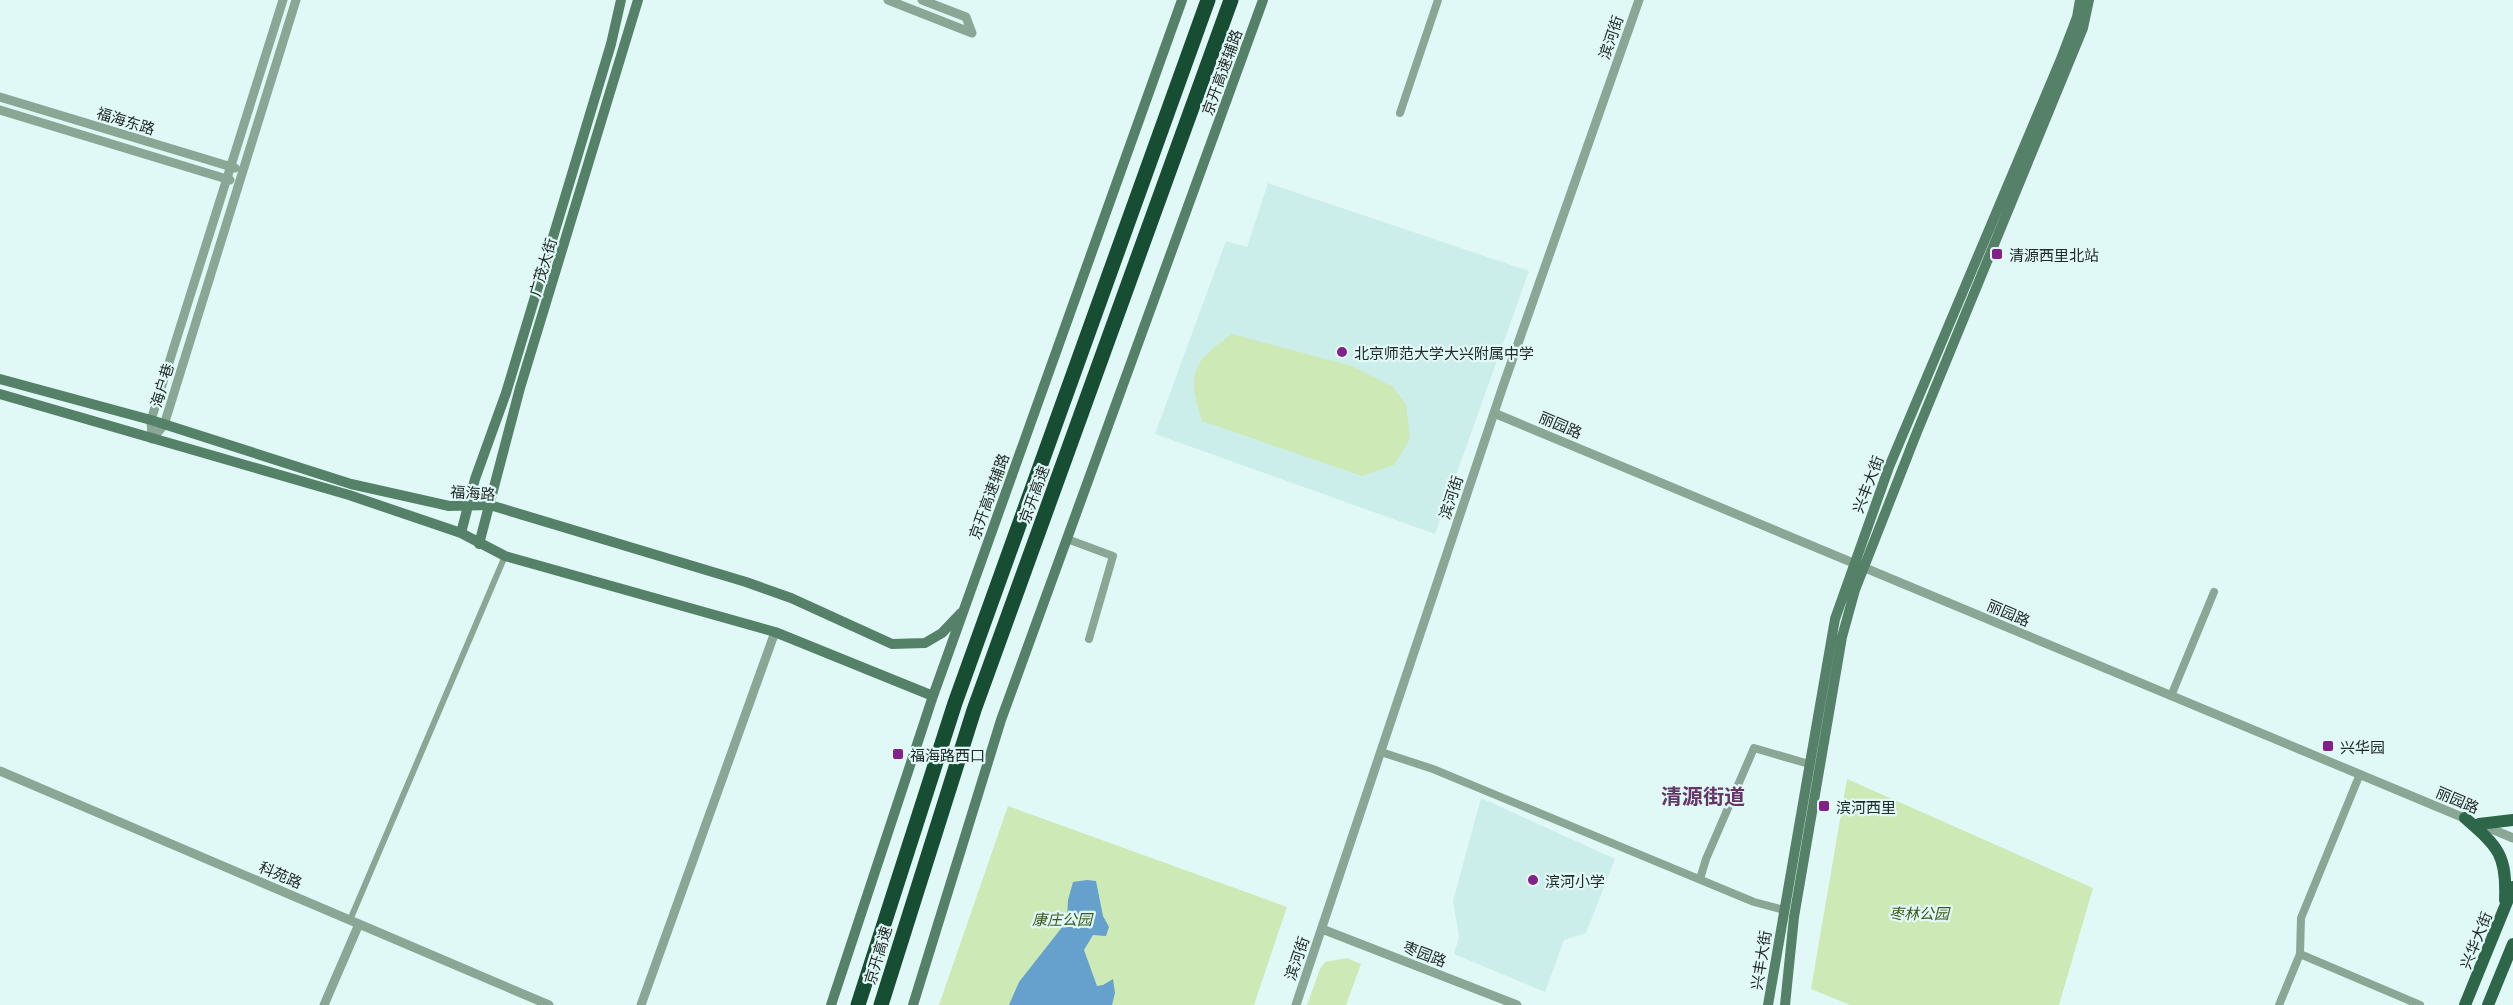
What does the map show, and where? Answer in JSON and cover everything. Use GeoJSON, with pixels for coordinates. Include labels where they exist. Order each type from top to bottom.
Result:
{"type":"FeatureCollection","features":[{"type":"Feature","properties":{"kind":"highway","name":"京开高速"},"geometry":{"type":"LineString","coordinates":[[858,1005],[955,703],[1208,0]]}},
{"type":"Feature","properties":{"kind":"highway","name":"京开高速"},"geometry":{"type":"LineString","coordinates":[[881,1005],[974,710],[1232,0]]}},
{"type":"Feature","properties":{"kind":"main road","name":"广茂大街"},"geometry":{"type":"LineString","coordinates":[[461,533],[475,479],[506,393],[608,54],[621,0]]}},
{"type":"Feature","properties":{"kind":"main road","name":"广茂大街"},"geometry":{"type":"LineString","coordinates":[[479,544],[520,388],[638,0]]}},
{"type":"Feature","properties":{"kind":"main road","name":"京开高速辅路"},"geometry":{"type":"LineString","coordinates":[[831,1005],[933,696],[1182,0]]}},
{"type":"Feature","properties":{"kind":"main road","name":"京开高速辅路"},"geometry":{"type":"LineString","coordinates":[[913,1005],[1001,720],[1263,0]]}},
{"type":"Feature","properties":{"kind":"main road","name":"兴丰大街"},"geometry":{"type":"LineString","coordinates":[[1785,1005],[1794,917],[1842,637],[1858,565],[1889,466],[2061,58],[2077,17],[2080,0]]}},
{"type":"Feature","properties":{"kind":"main road","name":"兴丰大街"},"geometry":{"type":"LineString","coordinates":[[1768,1005],[1835,619],[2083,28],[2089,0]]}},
{"type":"Feature","properties":{"kind":"main road","name":"福海路"},"geometry":{"type":"LineString","coordinates":[[0,379],[152,420],[351,484],[448,506],[490,505],[746,582],[791,598],[892,644],[925,643],[942,633],[963,611]]}},
{"type":"Feature","properties":{"kind":"main road"},"geometry":{"type":"LineString","coordinates":[[0,394],[349,495],[461,533],[505,556],[775,632],[933,696]]}},
{"type":"Feature","properties":{"kind":"main road"},"geometry":{"type":"LineString","coordinates":[[2464,818],[2483,834],[2496,849],[2504,864],[2504,909]]}},
{"type":"Feature","properties":{"kind":"main road"},"geometry":{"type":"LineString","coordinates":[[2479,824],[2513,820]]}},
{"type":"Feature","properties":{"kind":"main road","name":"兴华大街"},"geometry":{"type":"LineString","coordinates":[[2465,1005],[2513,887]]}},
{"type":"Feature","properties":{"kind":"main road"},"geometry":{"type":"LineString","coordinates":[[2488,1005],[2513,944]]}},
{"type":"Feature","properties":{"kind":"street","name":"海户巷"},"geometry":{"type":"LineString","coordinates":[[152,439],[152,420],[283,0]]}},
{"type":"Feature","properties":{"kind":"street","name":"海户巷"},"geometry":{"type":"LineString","coordinates":[[152,439],[164,425],[296,0]]}},
{"type":"Feature","properties":{"kind":"street"},"geometry":{"type":"LineString","coordinates":[[888,0],[972,33],[966,17],[922,0]]}},
{"type":"Feature","properties":{"kind":"street"},"geometry":{"type":"LineString","coordinates":[[1400,113],[1438,0]]}},
{"type":"Feature","properties":{"kind":"street","name":"滨河街"},"geometry":{"type":"LineString","coordinates":[[1296,1005],[1494,413],[1639,0]]}},
{"type":"Feature","properties":{"kind":"street","name":"福海东路"},"geometry":{"type":"LineString","coordinates":[[0,97],[243,171]]}},
{"type":"Feature","properties":{"kind":"street","name":"福海东路"},"geometry":{"type":"LineString","coordinates":[[0,110],[239,183]]}},
{"type":"Feature","properties":{"kind":"street","name":"丽园路"},"geometry":{"type":"LineString","coordinates":[[1494,413],[2513,838]]}},
{"type":"Feature","properties":{"kind":"street"},"geometry":{"type":"LineString","coordinates":[[1067,539],[1113,556],[1089,639]]}},
{"type":"Feature","properties":{"kind":"street"},"geometry":{"type":"LineString","coordinates":[[324,1005],[355,922],[505,556]]}},
{"type":"Feature","properties":{"kind":"street"},"geometry":{"type":"LineString","coordinates":[[2171,696],[2214,592]]}},
{"type":"Feature","properties":{"kind":"street"},"geometry":{"type":"LineString","coordinates":[[641,1005],[775,632]]}},
{"type":"Feature","properties":{"kind":"street"},"geometry":{"type":"LineString","coordinates":[[1700,879],[1706,859],[1754,748],[1809,764]]}},
{"type":"Feature","properties":{"kind":"street"},"geometry":{"type":"LineString","coordinates":[[1382,752],[1433,769],[1754,902],[1784,910]]}},
{"type":"Feature","properties":{"kind":"street","name":"科苑路"},"geometry":{"type":"LineString","coordinates":[[0,771],[549,1005]]}},
{"type":"Feature","properties":{"kind":"street"},"geometry":{"type":"LineString","coordinates":[[2279,1005],[2300,954],[2301,918],[2360,774]]}},
{"type":"Feature","properties":{"kind":"street","name":"枣园路"},"geometry":{"type":"LineString","coordinates":[[1322,929],[1517,1005]]}},
{"type":"Feature","properties":{"kind":"street"},"geometry":{"type":"LineString","coordinates":[[2300,954],[2420,1005]]}},
{"type":"Feature","properties":{"kind":"shaded area","name":"北京师范大学大兴附属中学"},"geometry":{"type":"Polygon","coordinates":[[[1268,183],[1529,271],[1435,534],[1155,434],[1226,241],[1247,247],[1268,183]]]}},
{"type":"Feature","properties":{"kind":"shaded area","name":"滨河小学"},"geometry":{"type":"Polygon","coordinates":[[[1481,798],[1615,859],[1586,933],[1564,940],[1545,992],[1454,954],[1459,937],[1453,901],[1481,798]]]}},
{"type":"Feature","properties":{"kind":"green space"},"geometry":{"type":"Polygon","coordinates":[[[1232,334],[1352,366],[1393,387],[1406,404],[1410,439],[1394,465],[1362,476],[1202,421],[1195,391],[1196,370],[1208,353],[1232,334]]]}},
{"type":"Feature","properties":{"kind":"green space","name":"枣林公园"},"geometry":{"type":"Polygon","coordinates":[[[1847,779],[2093,888],[2059,1005],[1850,1005],[1811,989],[1847,779]]]}},
{"type":"Feature","properties":{"kind":"green space","name":"康庄公园"},"geometry":{"type":"Polygon","coordinates":[[[1008,806],[1287,907],[1254,1005],[939,1005],[1008,806]]]}},
{"type":"Feature","properties":{"kind":"green space"},"geometry":{"type":"Polygon","coordinates":[[[1347,958],[1361,964],[1346,1005],[1307,1005],[1320,969],[1325,962],[1347,958]]]}},
{"type":"Feature","properties":{"kind":"water"},"geometry":{"type":"Polygon","coordinates":[[[1096,881],[1103,916],[1109,927],[1106,936],[1093,935],[1084,950],[1097,986],[1113,979],[1115,993],[1112,1005],[1009,1005],[1019,982],[1067,921],[1068,900],[1073,882],[1096,881]]]}},
{"type":"Feature","properties":{"kind":"place","name":"清源西里北站"},"geometry":{"type":"Point","coordinates":[1997,254]}},
{"type":"Feature","properties":{"kind":"place","name":"北京师范大学大兴附属中学"},"geometry":{"type":"Point","coordinates":[1342,352]}},
{"type":"Feature","properties":{"kind":"place","name":"兴华园"},"geometry":{"type":"Point","coordinates":[2328,746]}},
{"type":"Feature","properties":{"kind":"place","name":"福海路西口"},"geometry":{"type":"Point","coordinates":[898,754]}},
{"type":"Feature","properties":{"kind":"place","name":"滨河西里"},"geometry":{"type":"Point","coordinates":[1824,806]}},
{"type":"Feature","properties":{"kind":"place","name":"滨河小学"},"geometry":{"type":"Point","coordinates":[1533,880]}},
{"type":"Feature","properties":{"kind":"district","name":"清源街道"},"geometry":{"type":"Point","coordinates":[1703,795]}}]}
